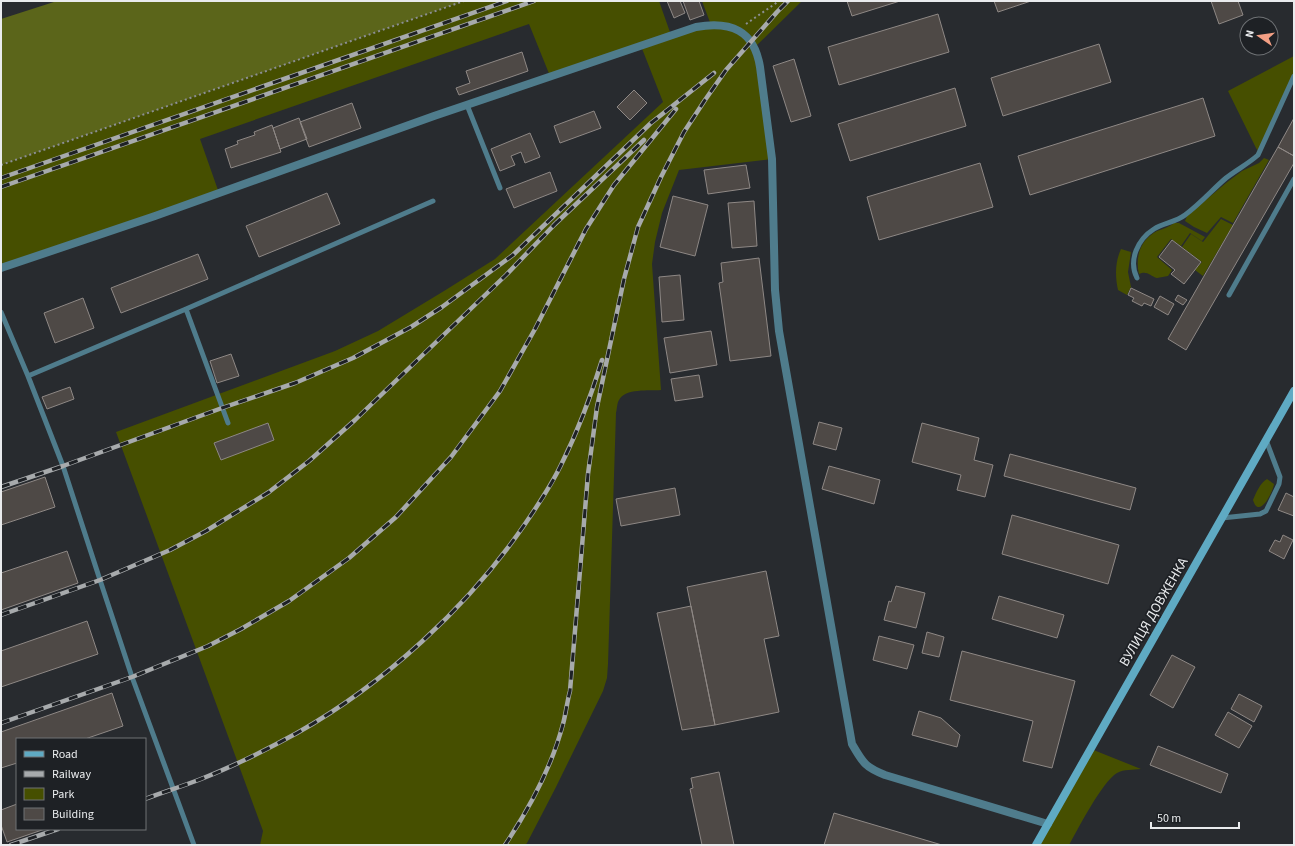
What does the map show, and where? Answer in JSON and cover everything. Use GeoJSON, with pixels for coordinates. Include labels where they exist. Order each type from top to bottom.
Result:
{"type":"FeatureCollection","features":[{"type":"Feature","properties":{"kind":"main road","name":"ВУЛИЦЯ ДОВЖЕНКА"},"geometry":{"type":"LineString","coordinates":[[1036,845],[1294,391]]}},
{"type":"Feature","properties":{"kind":"street"},"geometry":{"type":"LineString","coordinates":[[1,268],[162,213],[467,105],[696,27],[717,25],[737,30],[749,38],[753,44],[760,66],[772,159],[775,290],[779,331],[852,744],[861,759],[870,769],[885,775],[1048,824]]}},
{"type":"Feature","properties":{"kind":"lane"},"geometry":{"type":"LineString","coordinates":[[1136,278],[1133,261],[1135,252],[1146,235],[1155,228],[1184,216],[1226,178],[1258,155],[1294,76]]}},
{"type":"Feature","properties":{"kind":"lane"},"geometry":{"type":"LineString","coordinates":[[467,105],[500,188]]}},
{"type":"Feature","properties":{"kind":"lane"},"geometry":{"type":"LineString","coordinates":[[1229,295],[1294,179]]}},
{"type":"Feature","properties":{"kind":"lane"},"geometry":{"type":"LineString","coordinates":[[28,376],[186,310],[433,201]]}},
{"type":"Feature","properties":{"kind":"lane"},"geometry":{"type":"LineString","coordinates":[[186,310],[228,423]]}},
{"type":"Feature","properties":{"kind":"lane"},"geometry":{"type":"LineString","coordinates":[[1,312],[63,466],[132,677],[194,845]]}},
{"type":"Feature","properties":{"kind":"lane"},"geometry":{"type":"LineString","coordinates":[[1222,518],[1260,514],[1266,511],[1279,484],[1280,478],[1266,440]]}},
{"type":"Feature","properties":{"kind":"path"},"geometry":{"type":"LineString","coordinates":[[1,165],[464,1]]}},
{"type":"Feature","properties":{"kind":"path"},"geometry":{"type":"LineString","coordinates":[[737,30],[778,1]]}},
{"type":"Feature","properties":{"kind":"green space"},"geometry":{"type":"Polygon","coordinates":[[[57,1],[464,1],[1,165],[1,19],[57,1]]]}},
{"type":"Feature","properties":{"kind":"green space"},"geometry":{"type":"Polygon","coordinates":[[[464,1],[659,1],[671,35],[711,25],[702,1],[802,1],[755,47],[772,159],[679,170],[662,213],[655,242],[652,264],[661,390],[632,392],[622,396],[617,404],[607,678],[603,691],[527,843],[525,845],[260,845],[263,831],[116,432],[335,351],[378,331],[495,259],[663,102],[641,46],[550,76],[529,24],[200,139],[219,193],[1,268],[1,165],[464,1]]]}},
{"type":"Feature","properties":{"kind":"green space"},"geometry":{"type":"Polygon","coordinates":[[[1294,56],[1294,76],[1259,152],[1228,91],[1294,56]]]}},
{"type":"Feature","properties":{"kind":"green space"},"geometry":{"type":"Polygon","coordinates":[[[1264,158],[1269,160],[1233,223],[1221,217],[1207,233],[1185,221],[1187,216],[1226,183],[1242,171],[1259,163],[1264,158]]]}},
{"type":"Feature","properties":{"kind":"green space"},"geometry":{"type":"Polygon","coordinates":[[[1221,219],[1233,225],[1203,276],[1195,270],[1202,262],[1182,247],[1191,234],[1203,242],[1221,219]]]}},
{"type":"Feature","properties":{"kind":"green space"},"geometry":{"type":"Polygon","coordinates":[[[1174,223],[1179,223],[1205,237],[1202,241],[1190,233],[1181,246],[1171,239],[1157,257],[1172,270],[1168,276],[1157,278],[1146,273],[1139,274],[1138,255],[1146,239],[1157,231],[1174,223]]]}},
{"type":"Feature","properties":{"kind":"green space"},"geometry":{"type":"Polygon","coordinates":[[[1121,249],[1131,252],[1128,272],[1131,287],[1127,295],[1118,290],[1117,285],[1117,264],[1121,249]]]}},
{"type":"Feature","properties":{"kind":"green space"},"geometry":{"type":"Polygon","coordinates":[[[1267,479],[1274,484],[1273,488],[1268,498],[1262,506],[1259,507],[1253,500],[1260,486],[1267,479]]]}},
{"type":"Feature","properties":{"kind":"green space"},"geometry":{"type":"Polygon","coordinates":[[[1091,749],[1141,769],[1123,771],[1117,773],[1111,778],[1091,806],[1069,845],[1036,845],[1091,749]]]}},
{"type":"Feature","properties":{"kind":"building"},"geometry":{"type":"Polygon","coordinates":[[[667,1],[680,1],[685,13],[674,18],[667,1]]]}},
{"type":"Feature","properties":{"kind":"building"},"geometry":{"type":"Polygon","coordinates":[[[683,1],[699,1],[704,15],[690,20],[683,1]]]}},
{"type":"Feature","properties":{"kind":"building"},"geometry":{"type":"Polygon","coordinates":[[[847,1],[900,1],[852,16],[847,1]]]}},
{"type":"Feature","properties":{"kind":"building"},"geometry":{"type":"Polygon","coordinates":[[[994,1],[1031,1],[998,12],[994,1]]]}},
{"type":"Feature","properties":{"kind":"building"},"geometry":{"type":"Polygon","coordinates":[[[1211,1],[1238,1],[1243,15],[1219,24],[1211,1]]]}},
{"type":"Feature","properties":{"kind":"building"},"geometry":{"type":"Polygon","coordinates":[[[938,14],[949,52],[839,85],[828,47],[938,14]]]}},
{"type":"Feature","properties":{"kind":"building"},"geometry":{"type":"Polygon","coordinates":[[[1099,44],[1111,82],[1003,116],[991,78],[1099,44]]]}},
{"type":"Feature","properties":{"kind":"building"},"geometry":{"type":"Polygon","coordinates":[[[522,52],[528,71],[459,95],[456,88],[470,83],[466,71],[522,52]]]}},
{"type":"Feature","properties":{"kind":"building"},"geometry":{"type":"Polygon","coordinates":[[[794,59],[811,116],[791,122],[773,66],[794,59]]]}},
{"type":"Feature","properties":{"kind":"building"},"geometry":{"type":"Polygon","coordinates":[[[955,88],[966,126],[850,161],[838,124],[955,88]]]}},
{"type":"Feature","properties":{"kind":"building"},"geometry":{"type":"Polygon","coordinates":[[[634,90],[647,103],[630,120],[617,107],[634,90]]]}},
{"type":"Feature","properties":{"kind":"building"},"geometry":{"type":"Polygon","coordinates":[[[1203,98],[1215,136],[1030,195],[1018,156],[1203,98]]]}},
{"type":"Feature","properties":{"kind":"building"},"geometry":{"type":"Polygon","coordinates":[[[352,103],[361,128],[309,147],[300,122],[352,103]]]}},
{"type":"Feature","properties":{"kind":"building"},"geometry":{"type":"Polygon","coordinates":[[[594,111],[601,128],[560,143],[554,126],[594,111]]]}},
{"type":"Feature","properties":{"kind":"building"},"geometry":{"type":"Polygon","coordinates":[[[299,118],[307,139],[280,149],[273,128],[299,118]]]}},
{"type":"Feature","properties":{"kind":"building"},"geometry":{"type":"Polygon","coordinates":[[[1294,118],[1294,156],[1278,147],[1294,118]]]}},
{"type":"Feature","properties":{"kind":"building"},"geometry":{"type":"Polygon","coordinates":[[[272,125],[281,152],[231,168],[225,149],[238,144],[237,141],[255,135],[254,132],[272,125]]]}},
{"type":"Feature","properties":{"kind":"building"},"geometry":{"type":"Polygon","coordinates":[[[530,133],[540,157],[525,163],[521,152],[511,156],[515,165],[500,171],[491,149],[530,133]]]}},
{"type":"Feature","properties":{"kind":"building"},"geometry":{"type":"Polygon","coordinates":[[[1278,147],[1294,156],[1294,163],[1186,350],[1168,339],[1278,147]]]}},
{"type":"Feature","properties":{"kind":"building"},"geometry":{"type":"Polygon","coordinates":[[[980,163],[993,207],[879,240],[867,197],[980,163]]]}},
{"type":"Feature","properties":{"kind":"building"},"geometry":{"type":"Polygon","coordinates":[[[746,165],[750,188],[708,194],[704,170],[746,165]]]}},
{"type":"Feature","properties":{"kind":"building"},"geometry":{"type":"Polygon","coordinates":[[[550,172],[557,191],[514,208],[506,189],[550,172]]]}},
{"type":"Feature","properties":{"kind":"building"},"geometry":{"type":"Polygon","coordinates":[[[327,193],[340,224],[259,257],[246,226],[327,193]]]}},
{"type":"Feature","properties":{"kind":"building"},"geometry":{"type":"Polygon","coordinates":[[[673,196],[708,205],[695,256],[660,247],[673,196]]]}},
{"type":"Feature","properties":{"kind":"building"},"geometry":{"type":"Polygon","coordinates":[[[754,201],[757,246],[732,248],[728,203],[754,201]]]}},
{"type":"Feature","properties":{"kind":"building"},"geometry":{"type":"Polygon","coordinates":[[[1172,240],[1201,262],[1184,284],[1171,274],[1175,270],[1159,257],[1172,240]]]}},
{"type":"Feature","properties":{"kind":"building"},"geometry":{"type":"Polygon","coordinates":[[[198,254],[208,279],[121,313],[111,288],[198,254]]]}},
{"type":"Feature","properties":{"kind":"building"},"geometry":{"type":"Polygon","coordinates":[[[759,258],[771,356],[730,361],[719,283],[723,282],[721,263],[759,258]]]}},
{"type":"Feature","properties":{"kind":"building"},"geometry":{"type":"Polygon","coordinates":[[[680,275],[684,320],[662,322],[659,277],[680,275]]]}},
{"type":"Feature","properties":{"kind":"building"},"geometry":{"type":"Polygon","coordinates":[[[1131,288],[1154,299],[1151,306],[1144,303],[1142,306],[1132,301],[1134,298],[1128,295],[1131,288]]]}},
{"type":"Feature","properties":{"kind":"building"},"geometry":{"type":"Polygon","coordinates":[[[1178,295],[1187,300],[1183,305],[1175,300],[1178,295]]]}},
{"type":"Feature","properties":{"kind":"building"},"geometry":{"type":"Polygon","coordinates":[[[1160,296],[1174,304],[1168,315],[1154,307],[1160,296]]]}},
{"type":"Feature","properties":{"kind":"building"},"geometry":{"type":"Polygon","coordinates":[[[83,298],[94,328],[55,343],[44,313],[83,298]]]}},
{"type":"Feature","properties":{"kind":"building"},"geometry":{"type":"Polygon","coordinates":[[[711,331],[717,365],[670,373],[664,338],[711,331]]]}},
{"type":"Feature","properties":{"kind":"building"},"geometry":{"type":"Polygon","coordinates":[[[231,354],[239,376],[217,383],[210,361],[231,354]]]}},
{"type":"Feature","properties":{"kind":"building"},"geometry":{"type":"Polygon","coordinates":[[[699,375],[703,397],[675,401],[671,379],[699,375]]]}},
{"type":"Feature","properties":{"kind":"building"},"geometry":{"type":"Polygon","coordinates":[[[70,387],[74,399],[47,409],[42,397],[70,387]]]}},
{"type":"Feature","properties":{"kind":"building"},"geometry":{"type":"Polygon","coordinates":[[[819,422],[842,428],[836,450],[813,444],[819,422]]]}},
{"type":"Feature","properties":{"kind":"building"},"geometry":{"type":"Polygon","coordinates":[[[268,423],[274,440],[221,460],[214,443],[268,423]]]}},
{"type":"Feature","properties":{"kind":"building"},"geometry":{"type":"Polygon","coordinates":[[[922,423],[979,438],[974,460],[993,465],[985,497],[957,490],[961,475],[912,462],[922,423]]]}},
{"type":"Feature","properties":{"kind":"building"},"geometry":{"type":"Polygon","coordinates":[[[1010,454],[1136,488],[1130,510],[1004,476],[1010,454]]]}},
{"type":"Feature","properties":{"kind":"building"},"geometry":{"type":"Polygon","coordinates":[[[829,466],[880,480],[874,504],[822,489],[829,466]]]}},
{"type":"Feature","properties":{"kind":"building"},"geometry":{"type":"Polygon","coordinates":[[[45,477],[55,507],[1,525],[1,492],[45,477]]]}},
{"type":"Feature","properties":{"kind":"building"},"geometry":{"type":"Polygon","coordinates":[[[675,488],[680,515],[621,526],[616,499],[675,488]]]}},
{"type":"Feature","properties":{"kind":"building"},"geometry":{"type":"Polygon","coordinates":[[[1286,493],[1294,497],[1294,516],[1278,510],[1286,493]]]}},
{"type":"Feature","properties":{"kind":"building"},"geometry":{"type":"Polygon","coordinates":[[[1012,515],[1119,545],[1108,584],[1002,554],[1012,515]]]}},
{"type":"Feature","properties":{"kind":"building"},"geometry":{"type":"Polygon","coordinates":[[[1283,535],[1293,540],[1284,559],[1269,551],[1275,540],[1280,542],[1283,535]]]}},
{"type":"Feature","properties":{"kind":"building"},"geometry":{"type":"Polygon","coordinates":[[[67,551],[78,583],[1,610],[1,573],[67,551]]]}},
{"type":"Feature","properties":{"kind":"building"},"geometry":{"type":"Polygon","coordinates":[[[766,571],[779,636],[764,639],[779,712],[715,725],[687,587],[766,571]]]}},
{"type":"Feature","properties":{"kind":"building"},"geometry":{"type":"Polygon","coordinates":[[[896,586],[925,593],[916,628],[884,620],[889,601],[891,602],[896,586]]]}},
{"type":"Feature","properties":{"kind":"building"},"geometry":{"type":"Polygon","coordinates":[[[999,596],[1064,615],[1057,638],[992,619],[999,596]]]}},
{"type":"Feature","properties":{"kind":"building"},"geometry":{"type":"Polygon","coordinates":[[[691,606],[715,725],[682,730],[657,613],[691,606]]]}},
{"type":"Feature","properties":{"kind":"building"},"geometry":{"type":"Polygon","coordinates":[[[87,621],[98,654],[1,687],[1,651],[87,621]]]}},
{"type":"Feature","properties":{"kind":"building"},"geometry":{"type":"Polygon","coordinates":[[[927,632],[944,637],[939,657],[922,653],[927,632]]]}},
{"type":"Feature","properties":{"kind":"building"},"geometry":{"type":"Polygon","coordinates":[[[879,636],[914,645],[907,669],[873,660],[879,636]]]}},
{"type":"Feature","properties":{"kind":"building"},"geometry":{"type":"Polygon","coordinates":[[[962,651],[1075,681],[1052,768],[1023,761],[1033,721],[950,700],[962,651]]]}},
{"type":"Feature","properties":{"kind":"building"},"geometry":{"type":"Polygon","coordinates":[[[1172,655],[1195,667],[1173,708],[1150,695],[1172,655]]]}},
{"type":"Feature","properties":{"kind":"building"},"geometry":{"type":"Polygon","coordinates":[[[112,693],[123,726],[88,738],[16,738],[16,763],[1,768],[1,732],[112,693]]]}},
{"type":"Feature","properties":{"kind":"building"},"geometry":{"type":"Polygon","coordinates":[[[1239,694],[1262,706],[1254,722],[1231,709],[1239,694]]]}},
{"type":"Feature","properties":{"kind":"building"},"geometry":{"type":"Polygon","coordinates":[[[919,711],[941,718],[960,735],[957,747],[912,735],[919,711]]]}},
{"type":"Feature","properties":{"kind":"building"},"geometry":{"type":"Polygon","coordinates":[[[1228,712],[1252,726],[1239,748],[1215,735],[1228,712]]]}},
{"type":"Feature","properties":{"kind":"building"},"geometry":{"type":"Polygon","coordinates":[[[1158,746],[1228,774],[1221,793],[1150,765],[1158,746]]]}},
{"type":"Feature","properties":{"kind":"building"},"geometry":{"type":"Polygon","coordinates":[[[719,772],[734,845],[702,845],[690,789],[693,788],[691,778],[719,772]]]}},
{"type":"Feature","properties":{"kind":"building"},"geometry":{"type":"Polygon","coordinates":[[[16,804],[16,830],[42,830],[7,842],[1,825],[1,810],[16,804]]]}},
{"type":"Feature","properties":{"kind":"building"},"geometry":{"type":"Polygon","coordinates":[[[834,813],[942,845],[824,845],[834,813]]]}},
{"type":"Feature","properties":{"kind":"railway"},"geometry":{"type":"LineString","coordinates":[[1,178],[507,1]]}},
{"type":"Feature","properties":{"kind":"railway"},"geometry":{"type":"LineString","coordinates":[[1,187],[534,1]]}},
{"type":"Feature","properties":{"kind":"railway"},"geometry":{"type":"LineString","coordinates":[[505,845],[523,817],[539,787],[553,756],[565,716],[570,691],[588,474],[597,407],[624,279],[638,227],[684,132],[705,100],[726,70],[788,1]]}},
{"type":"Feature","properties":{"kind":"railway"},"geometry":{"type":"LineString","coordinates":[[1,487],[295,383],[353,358],[411,327],[442,307],[513,255],[651,123],[714,73]]}},
{"type":"Feature","properties":{"kind":"railway"},"geometry":{"type":"LineString","coordinates":[[1,723],[132,677],[208,646],[241,629],[289,601],[349,558],[396,517],[451,457],[500,391],[535,329],[586,229],[614,185],[676,109]]}},
{"type":"Feature","properties":{"kind":"railway"},"geometry":{"type":"LineString","coordinates":[[554,225],[644,140]]}},
{"type":"Feature","properties":{"kind":"railway"},"geometry":{"type":"LineString","coordinates":[[1,615],[100,580],[170,550],[206,531],[269,492],[309,461],[355,420],[506,275],[557,222]]}},
{"type":"Feature","properties":{"kind":"railway"},"geometry":{"type":"LineString","coordinates":[[146,799],[226,769],[297,733],[361,691],[392,667],[451,614],[478,585],[502,555],[544,495],[557,473],[579,426],[602,360]]}},
{"type":"Feature","properties":{"kind":"railway"},"geometry":{"type":"LineString","coordinates":[[11,845],[55,830]]}}]}
